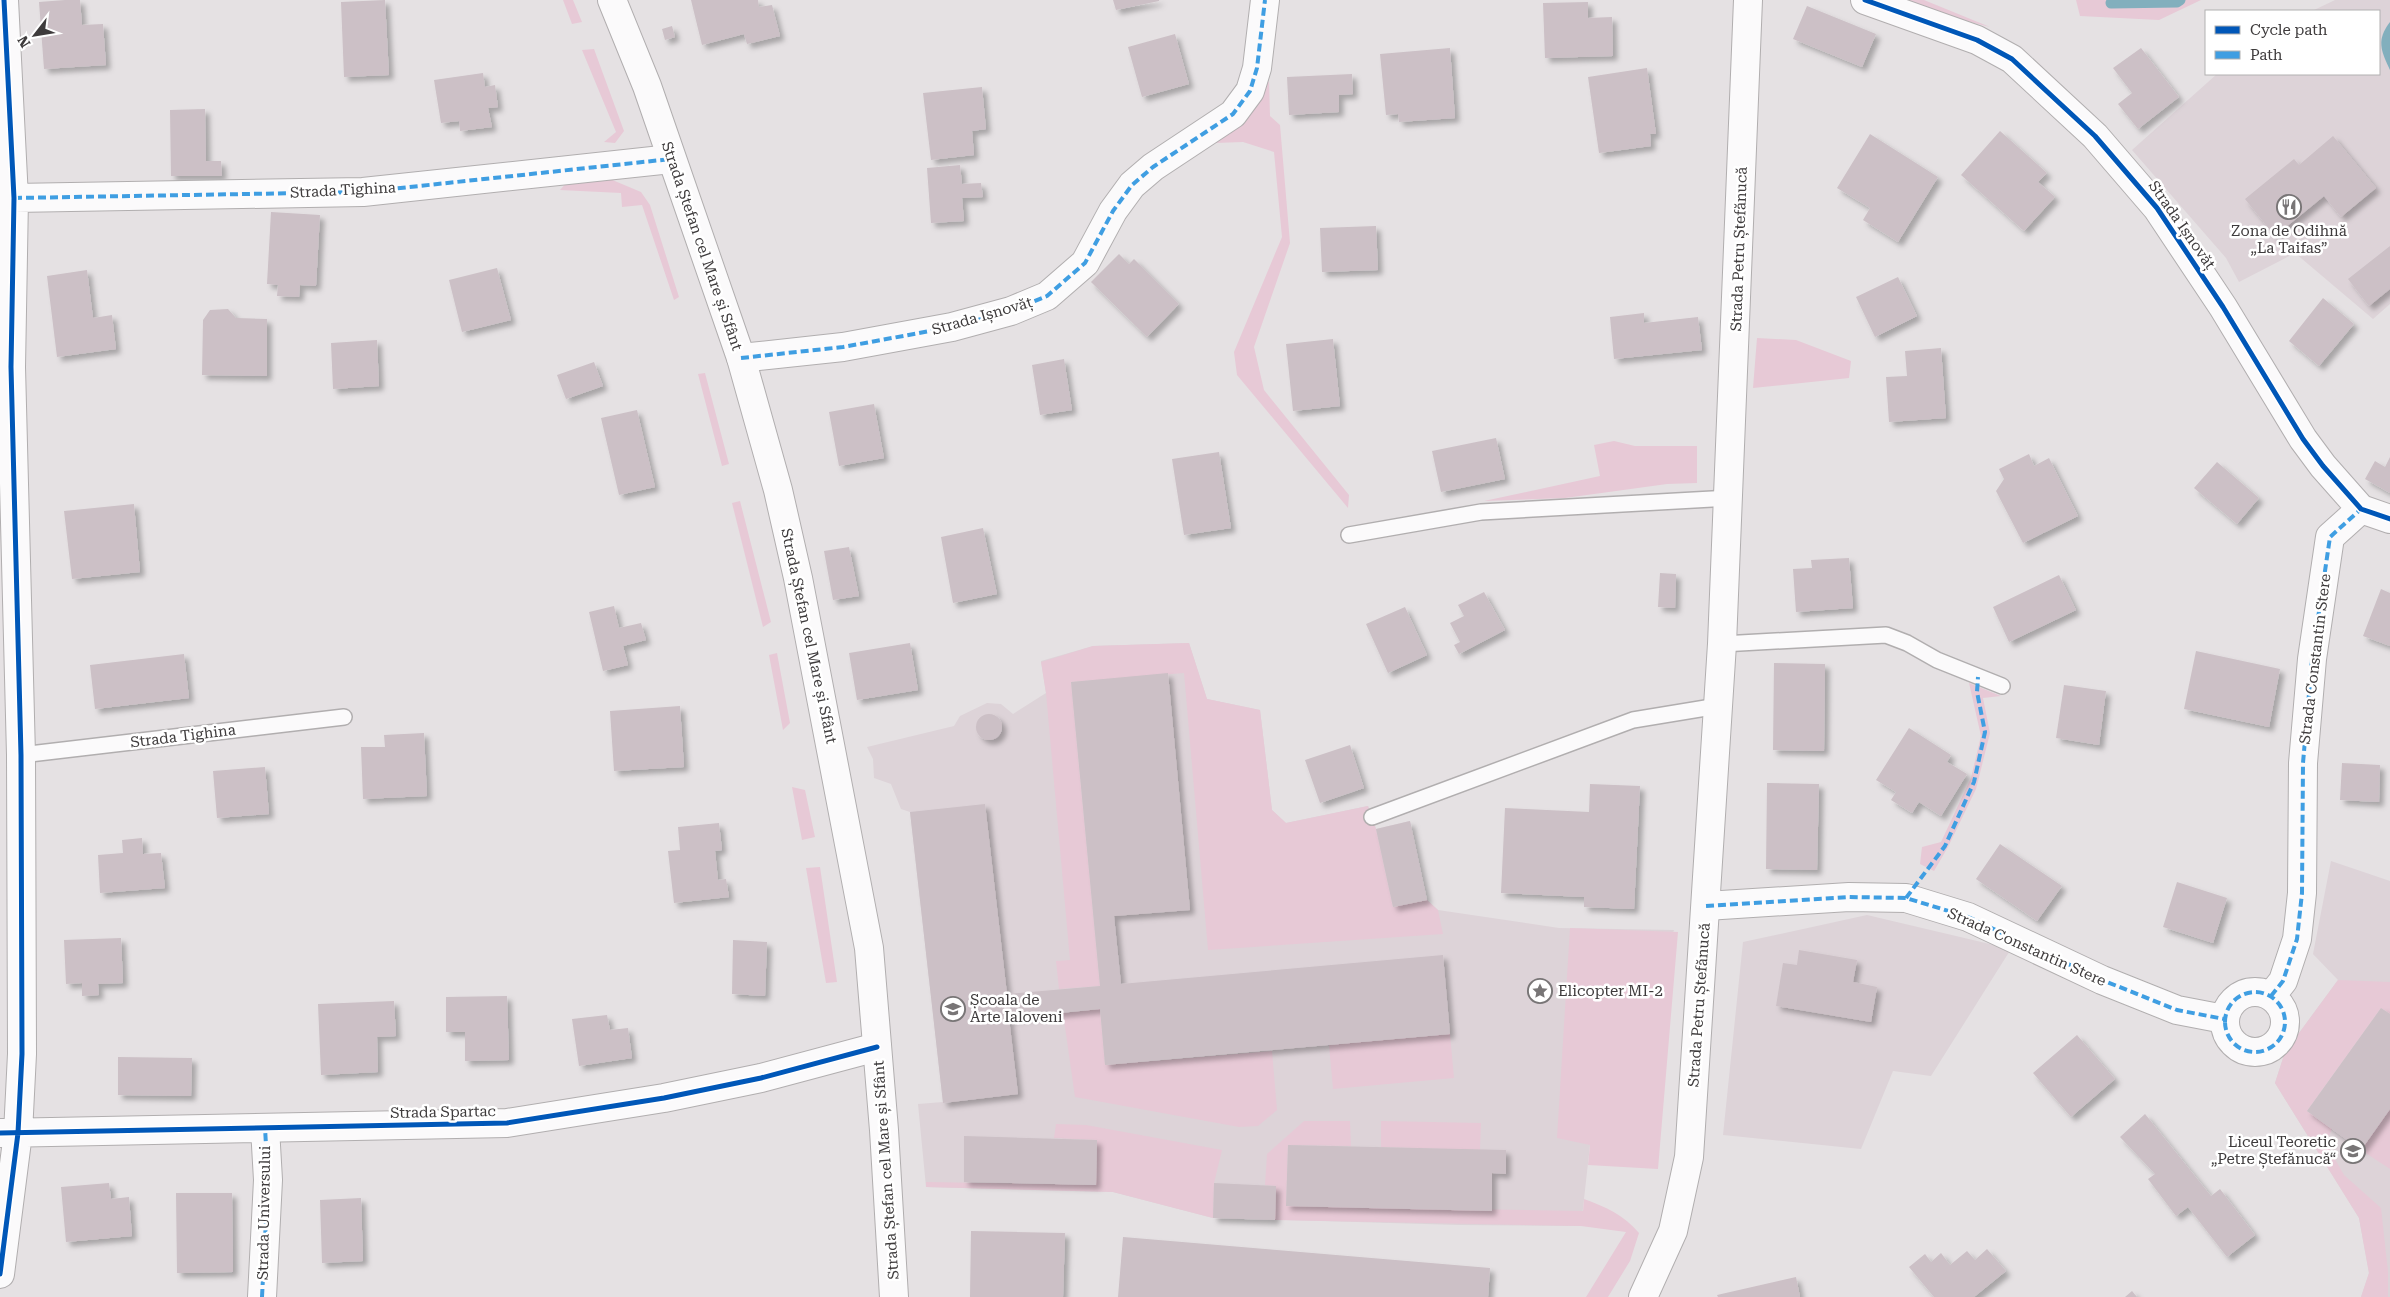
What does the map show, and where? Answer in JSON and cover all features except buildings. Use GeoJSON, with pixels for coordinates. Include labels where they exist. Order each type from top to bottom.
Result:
{"type":"FeatureCollection","features":[{"type":"Feature","properties":{"kind":"street"},"geometry":{"type":"LineString","coordinates":[[0,1274],[9,1133],[22,1054],[21,755],[11,367],[14,198],[4,0]]}},
{"type":"Feature","properties":{"kind":"street","name":"Strada Ștefan cel Mare și Sfânt"},"geometry":{"type":"LineString","coordinates":[[612,0],[647,86],[741,358],[778,490],[814,656],[869,948],[890,1205],[894,1297]]}},
{"type":"Feature","properties":{"kind":"street","name":"Strada Ișnovăț"},"geometry":{"type":"LineString","coordinates":[[741,358],[843,347],[952,327],[1011,311],[1047,296],[1085,263],[1113,210],[1132,185],[1153,167],[1233,114],[1250,91],[1256,68],[1265,0]]}},
{"type":"Feature","properties":{"kind":"street","name":"Strada Petru Ștefănucă"},"geometry":{"type":"LineString","coordinates":[[1643,1297],[1673,1230],[1689,1157],[1730,498],[1748,0]]}},
{"type":"Feature","properties":{"kind":"street","name":"Strada Ișnovăț"},"geometry":{"type":"LineString","coordinates":[[1865,0],[1977,40],[2012,59],[2095,136],[2157,208],[2223,307],[2303,439],[2323,466],[2361,509],[2390,519]]}},
{"type":"Feature","properties":{"kind":"street","name":"Strada Tighina"},"geometry":{"type":"LineString","coordinates":[[14,198],[363,192],[671,158]]}},
{"type":"Feature","properties":{"kind":"street","name":"Strada Constantin Stere"},"geometry":{"type":"LineString","coordinates":[[2271,996],[2283,981],[2297,939],[2302,893],[2303,763],[2312,659],[2330,537],[2361,509]]}},
{"type":"Feature","properties":{"kind":"street","name":"Strada Constantin Stere"},"geometry":{"type":"LineString","coordinates":[[1706,906],[1767,904],[1849,897],[1906,898],[1968,917],[2102,980],[2177,1010],[2224,1019]]}},
{"type":"Feature","properties":{"kind":"street"},"geometry":{"type":"LineString","coordinates":[[2251,991],[2271,996],[2279,1003],[2285,1022],[2284,1032],[2271,1048],[2252,1052],[2235,1045],[2228,1037],[2224,1019],[2233,1000],[2241,994],[2251,991]]}},
{"type":"Feature","properties":{"kind":"street","name":"Strada Spartac"},"geometry":{"type":"LineString","coordinates":[[9,1133],[507,1123],[664,1098],[761,1078],[877,1047]]}},
{"type":"Feature","properties":{"kind":"street","name":"Strada Universului"},"geometry":{"type":"LineString","coordinates":[[262,1297],[268,1180],[265,1128]]}},
{"type":"Feature","properties":{"kind":"lane"},"geometry":{"type":"LineString","coordinates":[[1349,535],[1481,512],[1730,498]]}},
{"type":"Feature","properties":{"kind":"lane"},"geometry":{"type":"LineString","coordinates":[[1722,644],[1886,635],[1907,643],[1937,660],[2002,686]]}},
{"type":"Feature","properties":{"kind":"lane"},"geometry":{"type":"LineString","coordinates":[[1372,817],[1633,720],[1718,706]]}},
{"type":"Feature","properties":{"kind":"lane","name":"Strada Tighina"},"geometry":{"type":"LineString","coordinates":[[21,755],[344,717]]}},
{"type":"Feature","properties":{"kind":"shaded area"},"geometry":{"type":"Polygon","coordinates":[[[563,0],[573,0],[582,22],[572,24],[563,0]]]}},
{"type":"Feature","properties":{"kind":"shaded area"},"geometry":{"type":"Polygon","coordinates":[[[1896,0],[1924,0],[1990,27],[1931,12],[1896,0]]]}},
{"type":"Feature","properties":{"kind":"shaded area"},"geometry":{"type":"Polygon","coordinates":[[[2076,0],[2201,0],[2159,20],[2080,16],[2076,0]]]}},
{"type":"Feature","properties":{"kind":"shaded area","name":"Zona de Odihnă „La Taifas”"},"geometry":{"type":"Polygon","coordinates":[[[2335,0],[2390,0],[2390,304],[2373,319],[2295,253],[2239,282],[2226,258],[2132,150],[2216,75],[2380,75],[2380,10],[2314,10],[2335,0]]]}},
{"type":"Feature","properties":{"kind":"shaded area"},"geometry":{"type":"Polygon","coordinates":[[[594,49],[624,131],[615,143],[604,142],[616,132],[582,50],[594,49]]]}},
{"type":"Feature","properties":{"kind":"shaded area"},"geometry":{"type":"Polygon","coordinates":[[[1269,81],[1270,116],[1280,125],[1290,243],[1254,347],[1264,390],[1349,495],[1348,508],[1237,375],[1234,352],[1282,237],[1274,152],[1243,142],[1215,143],[1249,117],[1269,81]]]}},
{"type":"Feature","properties":{"kind":"shaded area"},"geometry":{"type":"Polygon","coordinates":[[[610,179],[641,192],[650,205],[679,297],[674,300],[642,205],[622,207],[621,193],[560,190],[569,180],[610,179]]]}},
{"type":"Feature","properties":{"kind":"shaded area"},"geometry":{"type":"Polygon","coordinates":[[[1757,338],[1796,340],[1851,361],[1849,378],[1753,388],[1757,338]]]}},
{"type":"Feature","properties":{"kind":"shaded area"},"geometry":{"type":"Polygon","coordinates":[[[705,373],[729,464],[722,466],[698,374],[705,373]]]}},
{"type":"Feature","properties":{"kind":"shaded area"},"geometry":{"type":"Polygon","coordinates":[[[1614,441],[1635,446],[1697,446],[1697,483],[1667,484],[1565,498],[1484,501],[1600,476],[1594,445],[1614,441]]]}},
{"type":"Feature","properties":{"kind":"shaded area"},"geometry":{"type":"Polygon","coordinates":[[[740,501],[771,622],[763,627],[732,503],[740,501]]]}},
{"type":"Feature","properties":{"kind":"shaded area"},"geometry":{"type":"Polygon","coordinates":[[[1189,643],[1207,699],[1260,710],[1272,810],[1286,823],[1368,806],[1376,829],[1410,821],[1427,900],[1438,910],[1559,928],[1674,930],[1590,1145],[1581,1226],[1459,1225],[1213,1218],[1113,1192],[926,1187],[918,1104],[943,1102],[910,812],[901,809],[891,784],[874,778],[873,759],[867,747],[954,726],[960,716],[987,703],[1001,704],[1013,714],[1046,693],[1041,661],[1093,646],[1189,643]]]}},
{"type":"Feature","properties":{"kind":"shaded area"},"geometry":{"type":"Polygon","coordinates":[[[1189,643],[1207,699],[1260,710],[1272,810],[1286,823],[1368,806],[1376,829],[1393,907],[1427,900],[1438,910],[1443,934],[1208,950],[1184,673],[1071,682],[1100,986],[1059,989],[1056,961],[1070,960],[1046,693],[1041,662],[1093,646],[1189,643]]]}},
{"type":"Feature","properties":{"kind":"shaded area"},"geometry":{"type":"Polygon","coordinates":[[[777,653],[790,723],[783,730],[769,655],[777,653]]]}},
{"type":"Feature","properties":{"kind":"shaded area"},"geometry":{"type":"Polygon","coordinates":[[[1969,683],[2001,696],[1983,698],[1990,733],[1976,789],[1948,847],[1934,871],[1920,864],[1922,847],[1941,842],[1971,778],[1981,736],[1969,683]]]}},
{"type":"Feature","properties":{"kind":"shaded area"},"geometry":{"type":"Polygon","coordinates":[[[792,787],[805,790],[815,837],[802,840],[792,787]]]}},
{"type":"Feature","properties":{"kind":"shaded area","name":"Liceul Teoretic „Petre Ștefănucă“"},"geometry":{"type":"Polygon","coordinates":[[[2331,861],[2390,881],[2390,1297],[2361,1297],[2369,1273],[2359,1218],[2275,1083],[2285,1052],[2338,980],[2313,954],[2331,861]]]}},
{"type":"Feature","properties":{"kind":"shaded area"},"geometry":{"type":"Polygon","coordinates":[[[820,867],[837,982],[826,983],[806,868],[820,867]]]}},
{"type":"Feature","properties":{"kind":"shaded area"},"geometry":{"type":"Polygon","coordinates":[[[1867,915],[2011,949],[1931,1076],[1893,1071],[1861,1149],[1723,1135],[1743,942],[1867,915]]]}},
{"type":"Feature","properties":{"kind":"shaded area"},"geometry":{"type":"Polygon","coordinates":[[[1570,928],[1678,932],[1658,1169],[1588,1165],[1590,1145],[1557,1138],[1570,928]]]}},
{"type":"Feature","properties":{"kind":"shaded area"},"geometry":{"type":"Polygon","coordinates":[[[2338,980],[2390,982],[2390,1014],[2381,1008],[2307,1111],[2332,1129],[2326,1143],[2344,1175],[2381,1208],[2388,1272],[2388,1297],[2361,1297],[2369,1273],[2359,1218],[2275,1083],[2285,1052],[2338,980]]]}},
{"type":"Feature","properties":{"kind":"shaded area"},"geometry":{"type":"Polygon","coordinates":[[[1100,1009],[1105,1065],[1272,1051],[1277,1110],[1258,1126],[1239,1127],[1075,1097],[1063,1013],[1100,1009]]]}},
{"type":"Feature","properties":{"kind":"shaded area"},"geometry":{"type":"Polygon","coordinates":[[[1450,1034],[1454,1078],[1333,1089],[1329,1045],[1450,1034]]]}},
{"type":"Feature","properties":{"kind":"shaded area"},"geometry":{"type":"Polygon","coordinates":[[[2390,1109],[2390,1169],[2361,1150],[2390,1109]]]}},
{"type":"Feature","properties":{"kind":"shaded area"},"geometry":{"type":"Polygon","coordinates":[[[1304,1121],[1350,1121],[1351,1146],[1288,1145],[1286,1206],[1583,1211],[1584,1199],[1614,1212],[1639,1233],[1630,1261],[1608,1297],[1586,1297],[1626,1232],[1581,1226],[1275,1220],[1276,1186],[1265,1185],[1267,1154],[1304,1121]]]}},
{"type":"Feature","properties":{"kind":"shaded area"},"geometry":{"type":"Polygon","coordinates":[[[1381,1121],[1481,1123],[1480,1150],[1381,1147],[1381,1121]]]}},
{"type":"Feature","properties":{"kind":"shaded area"},"geometry":{"type":"Polygon","coordinates":[[[1056,1124],[1086,1125],[1222,1150],[1214,1183],[1213,1218],[1113,1192],[926,1187],[926,1182],[1096,1185],[1097,1140],[1054,1138],[1056,1124]]]}},
{"type":"Feature","properties":{"kind":"water"},"geometry":{"type":"Polygon","coordinates":[[[2390,22],[2390,70],[2382,51],[2381,40],[2390,22]]]}},
{"type":"Feature","properties":{"kind":"waterway"},"geometry":{"type":"LineString","coordinates":[[2111,3],[2177,2],[2180,0]]}},
{"type":"Feature","properties":{"kind":"marked path"},"geometry":{"type":"LineString","coordinates":[[741,358],[843,347],[952,327],[1011,311],[1047,296],[1085,263],[1113,211],[1132,185],[1153,167],[1233,114],[1250,91],[1257,68],[1265,0]]}},
{"type":"Feature","properties":{"kind":"marked path"},"geometry":{"type":"LineString","coordinates":[[14,198],[363,192],[671,159]]}},
{"type":"Feature","properties":{"kind":"marked path"},"geometry":{"type":"LineString","coordinates":[[2271,996],[2283,981],[2297,939],[2302,893],[2303,763],[2312,659],[2330,537],[2361,509]]}},
{"type":"Feature","properties":{"kind":"marked path"},"geometry":{"type":"LineString","coordinates":[[1906,898],[1945,846],[1974,782],[1985,732],[1977,692],[1978,677]]}},
{"type":"Feature","properties":{"kind":"marked path"},"geometry":{"type":"LineString","coordinates":[[1706,906],[1849,897],[1906,898],[1968,917],[2102,980],[2177,1010],[2224,1019]]}},
{"type":"Feature","properties":{"kind":"marked path"},"geometry":{"type":"LineString","coordinates":[[2249,992],[2261,992],[2272,997],[2280,1005],[2285,1016],[2285,1022],[2283,1034],[2272,1047],[2261,1052],[2249,1052],[2238,1047],[2230,1039],[2225,1028],[2225,1016],[2230,1005],[2238,997],[2249,992]]}},
{"type":"Feature","properties":{"kind":"marked path"},"geometry":{"type":"LineString","coordinates":[[262,1297],[268,1180],[265,1128]]}},
{"type":"Feature","properties":{"kind":"cycle path"},"geometry":{"type":"LineString","coordinates":[[0,1274],[18,1133],[22,1054],[21,755],[11,367],[14,198],[4,0]]}},
{"type":"Feature","properties":{"kind":"cycle path"},"geometry":{"type":"LineString","coordinates":[[1865,0],[1977,40],[2012,59],[2095,136],[2157,208],[2223,307],[2303,439],[2323,466],[2361,509],[2390,519]]}},
{"type":"Feature","properties":{"kind":"cycle path"},"geometry":{"type":"LineString","coordinates":[[0,1133],[507,1123],[664,1098],[761,1078],[877,1047]]}},
{"type":"Feature","properties":{"kind":"place","name":"Zona de Odihnă „La Taifas”"},"geometry":{"type":"Point","coordinates":[2289,207]}},
{"type":"Feature","properties":{"kind":"place","name":"Elicopter MI-2"},"geometry":{"type":"Point","coordinates":[1540,991]}},
{"type":"Feature","properties":{"kind":"place","name":"Școala de Arte Ialoveni"},"geometry":{"type":"Point","coordinates":[953,1009]}},
{"type":"Feature","properties":{"kind":"place","name":"Liceul Teoretic „Petre Ștefănucă“"},"geometry":{"type":"Point","coordinates":[2353,1151]}}]}
